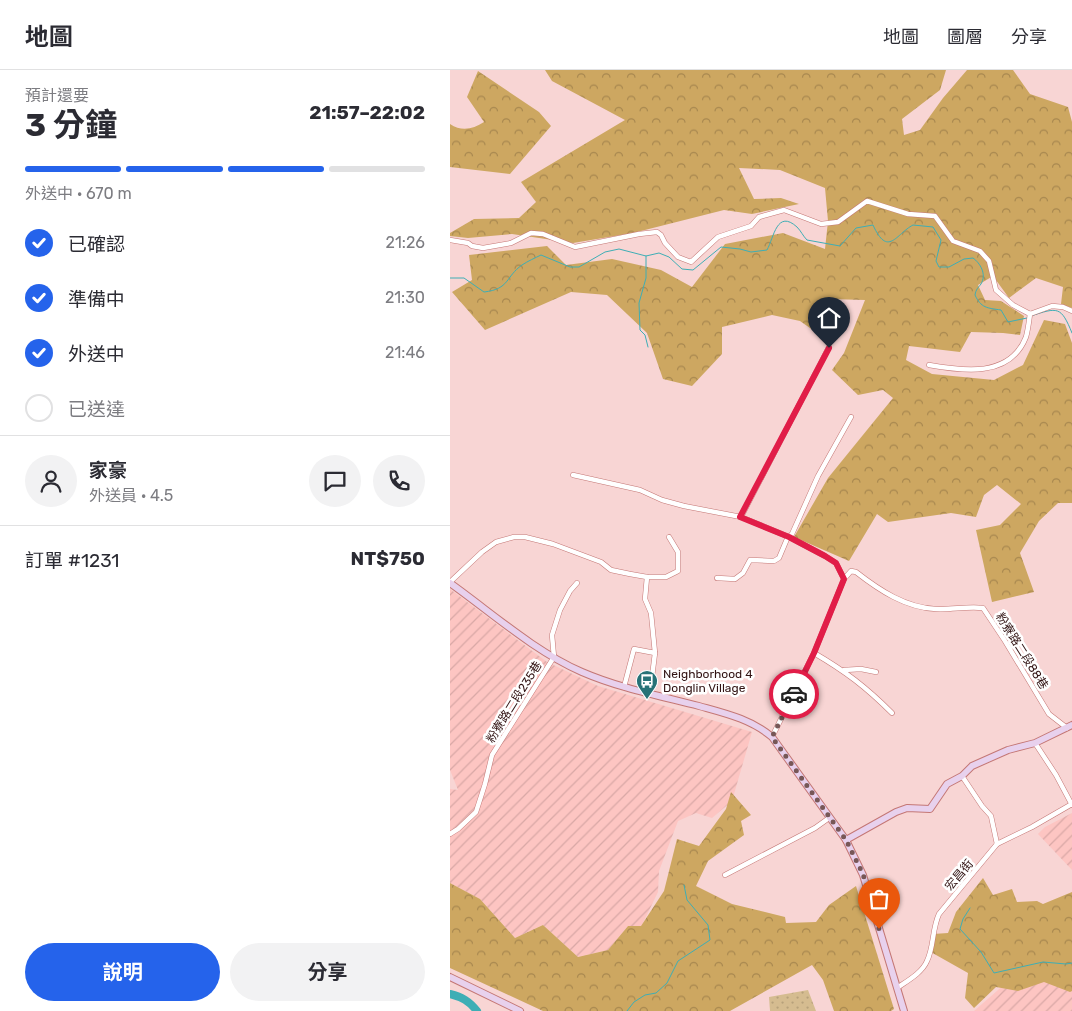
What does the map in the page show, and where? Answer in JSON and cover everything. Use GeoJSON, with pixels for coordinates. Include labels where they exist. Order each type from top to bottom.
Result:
{"type":"FeatureCollection","features":[{"type":"Feature","properties":{"kind":"main road"},"geometry":{"type":"LineString","coordinates":[[450,583],[554,657],[582,672],[624,687],[737,718],[763,729],[772,737],[846,840],[863,874],[904,1011]]}},
{"type":"Feature","properties":{"kind":"main road"},"geometry":{"type":"LineString","coordinates":[[846,840],[907,808],[930,809],[947,784],[962,776],[972,766],[1008,750],[1035,743],[1069,727]]}},
{"type":"Feature","properties":{"kind":"main road"},"geometry":{"type":"LineString","coordinates":[[450,977],[520,1011]]}},
{"type":"Feature","properties":{"kind":"street"},"geometry":{"type":"LineString","coordinates":[[450,240],[483,248],[511,243],[531,233],[543,234],[575,247],[656,232],[661,235],[665,243],[678,258],[692,262],[718,237],[751,226],[759,217],[784,210],[821,224],[838,222],[867,201],[908,214],[935,216],[953,241],[980,251],[989,260],[996,290],[1013,305],[1030,314],[1052,306],[1063,307],[1072,311]]}},
{"type":"Feature","properties":{"kind":"street"},"geometry":{"type":"LineString","coordinates":[[929,365],[956,370],[974,370],[1000,366],[1014,356],[1025,338],[1030,314]]}},
{"type":"Feature","properties":{"kind":"street"},"geometry":{"type":"LineString","coordinates":[[740,517],[829,348]]}},
{"type":"Feature","properties":{"kind":"street"},"geometry":{"type":"LineString","coordinates":[[717,578],[735,579],[743,573],[750,560],[774,562],[779,558],[786,539],[789,537],[818,476],[851,417]]}},
{"type":"Feature","properties":{"kind":"street"},"geometry":{"type":"LineString","coordinates":[[573,475],[640,490],[662,500],[740,517],[789,537],[836,563],[844,579],[814,653],[772,737]]}},
{"type":"Feature","properties":{"kind":"street"},"geometry":{"type":"LineString","coordinates":[[450,583],[482,552],[496,542],[514,537],[525,537],[553,544],[601,562],[611,570],[647,577],[666,577],[678,571],[678,552],[669,537]]}},
{"type":"Feature","properties":{"kind":"street","name":"粉寮路二段88巷"},"geometry":{"type":"LineString","coordinates":[[844,579],[851,571],[856,572],[903,603],[924,608],[983,608],[1049,714],[1069,727]]}},
{"type":"Feature","properties":{"kind":"street"},"geometry":{"type":"LineString","coordinates":[[647,577],[646,600],[653,626],[654,653],[650,693]]}},
{"type":"Feature","properties":{"kind":"street"},"geometry":{"type":"LineString","coordinates":[[554,657],[552,636],[560,610],[570,591],[577,583]]}},
{"type":"Feature","properties":{"kind":"street"},"geometry":{"type":"LineString","coordinates":[[624,687],[634,649],[654,653]]}},
{"type":"Feature","properties":{"kind":"street"},"geometry":{"type":"LineString","coordinates":[[814,653],[844,670],[892,713]]}},
{"type":"Feature","properties":{"kind":"street","name":"粉寮路二段235巷"},"geometry":{"type":"LineString","coordinates":[[450,834],[476,812],[492,755],[554,657]]}},
{"type":"Feature","properties":{"kind":"street"},"geometry":{"type":"LineString","coordinates":[[844,670],[861,669],[876,672]]}},
{"type":"Feature","properties":{"kind":"street"},"geometry":{"type":"LineString","coordinates":[[1035,743],[1072,804]]}},
{"type":"Feature","properties":{"kind":"street"},"geometry":{"type":"LineString","coordinates":[[962,776],[991,816],[997,844]]}},
{"type":"Feature","properties":{"kind":"street","name":"宏昌街"},"geometry":{"type":"LineString","coordinates":[[897,988],[918,972],[927,962],[934,924],[939,914],[997,844],[1072,804]]}},
{"type":"Feature","properties":{"kind":"street"},"geometry":{"type":"LineString","coordinates":[[725,875],[815,828],[829,818]]}},
{"type":"Feature","properties":{"kind":"shaded area"},"geometry":{"type":"Polygon","coordinates":[[[450,589],[547,662],[598,686],[752,732],[732,801],[712,818],[696,813],[678,821],[659,871],[658,892],[641,927],[628,926],[608,950],[578,957],[543,925],[515,938],[480,899],[450,883],[450,789],[458,790],[450,770],[450,589]]]}},
{"type":"Feature","properties":{"kind":"shaded area"},"geometry":{"type":"Polygon","coordinates":[[[1072,813],[1072,870],[1038,834],[1045,827],[1072,813]]]}},
{"type":"Feature","properties":{"kind":"shaded area"},"geometry":{"type":"Polygon","coordinates":[[[1072,970],[1072,1011],[974,1011],[1014,976],[1072,970]]]}},
{"type":"Feature","properties":{"kind":"shaded area"},"geometry":{"type":"Polygon","coordinates":[[[808,990],[816,1011],[770,1011],[769,997],[808,990]]]}},
{"type":"Feature","properties":{"kind":"green space"},"geometry":{"type":"Polygon","coordinates":[[[545,70],[946,70],[940,90],[902,119],[904,135],[920,130],[943,98],[967,70],[1013,70],[1030,94],[1068,107],[1072,122],[1072,308],[1061,304],[1063,287],[1036,278],[1009,298],[993,276],[978,285],[985,300],[1001,301],[1024,316],[1020,335],[971,332],[960,352],[909,346],[906,360],[932,374],[994,380],[1023,365],[1044,320],[1065,324],[1072,343],[1072,503],[1058,503],[1039,521],[1020,553],[1034,592],[992,602],[976,530],[1000,525],[1021,504],[997,485],[984,495],[976,517],[951,513],[888,522],[877,514],[849,561],[794,537],[828,478],[893,398],[883,390],[858,395],[832,370],[844,353],[865,300],[829,299],[817,333],[800,321],[772,315],[722,327],[722,354],[692,386],[663,379],[647,333],[607,295],[571,292],[485,330],[452,292],[472,280],[469,255],[547,246],[566,265],[612,259],[661,270],[692,287],[725,244],[783,233],[825,249],[828,221],[825,188],[780,170],[739,168],[754,199],[781,198],[799,204],[752,214],[724,210],[633,233],[573,243],[512,234],[468,238],[450,236],[450,233],[474,219],[519,218],[536,202],[521,182],[625,120],[552,81],[545,70]]]}},
{"type":"Feature","properties":{"kind":"green space"},"geometry":{"type":"Polygon","coordinates":[[[478,71],[539,112],[551,126],[510,174],[450,167],[450,124],[467,129],[484,122],[467,97],[478,71]]]}},
{"type":"Feature","properties":{"kind":"green space"},"geometry":{"type":"Polygon","coordinates":[[[731,792],[751,815],[741,821],[744,835],[708,861],[696,886],[732,904],[785,917],[786,923],[816,922],[829,905],[856,886],[894,1009],[891,1011],[834,1011],[823,980],[812,965],[730,1011],[543,1011],[450,968],[450,883],[480,899],[515,938],[543,925],[578,957],[608,950],[628,926],[641,926],[664,891],[677,839],[699,846],[726,809],[731,792]]]}},
{"type":"Feature","properties":{"kind":"green space"},"geometry":{"type":"Polygon","coordinates":[[[983,878],[993,895],[1012,889],[1017,902],[1037,901],[1043,904],[1072,892],[1072,991],[1070,992],[1044,982],[1018,991],[996,987],[974,1008],[965,998],[968,973],[929,951],[933,934],[948,933],[956,912],[983,878]]]}},
{"type":"Feature","properties":{"kind":"waterway"},"geometry":{"type":"LineString","coordinates":[[450,278],[464,278],[484,292],[499,288],[522,265],[541,255],[570,267],[579,267],[605,252],[619,249],[646,256],[659,253],[669,257],[682,269],[693,270],[721,247],[751,252],[767,250],[777,227],[785,221],[797,227],[807,240],[840,246],[856,228],[873,225],[878,235],[888,242],[897,238],[913,225],[933,227],[941,240],[936,261],[939,267],[949,267],[964,259],[973,258],[978,263],[982,269],[983,280],[975,295],[982,305],[1001,310],[1008,322],[1027,318]]}},
{"type":"Feature","properties":{"kind":"waterway"},"geometry":{"type":"LineString","coordinates":[[646,256],[646,278],[639,303],[640,330],[645,335],[648,347]]}},
{"type":"Feature","properties":{"kind":"waterway"},"geometry":{"type":"LineString","coordinates":[[1031,316],[1047,311],[1057,311],[1065,318],[1072,333]]}},
{"type":"Feature","properties":{"kind":"waterway"},"geometry":{"type":"LineString","coordinates":[[627,1011],[634,1002],[645,995],[656,993],[667,983],[678,961],[710,940],[708,925],[687,900],[684,885]]}},
{"type":"Feature","properties":{"kind":"waterway"},"geometry":{"type":"LineString","coordinates":[[970,908],[963,919],[960,929],[981,952],[994,973],[1043,962],[1072,963]]}},
{"type":"Feature","properties":{"kind":"waterway"},"geometry":{"type":"LineString","coordinates":[[450,994],[465,1000],[477,1011]]}},
{"type":"Feature","properties":{"kind":"way so far"},"geometry":{"type":"LineString","coordinates":[[794,694],[772,737],[846,840],[863,874],[879,929]]}},
{"type":"Feature","properties":{"kind":"place","name":"Neighborhood 4 Donglin Village"},"geometry":{"type":"Point","coordinates":[647,700]}},
{"type":"Feature","properties":{"kind":"route"},"geometry":{"type":"LineString","coordinates":[[794,694],[832,612],[844,579],[836,563],[825,556],[789,537],[740,517],[829,348]]}}]}
